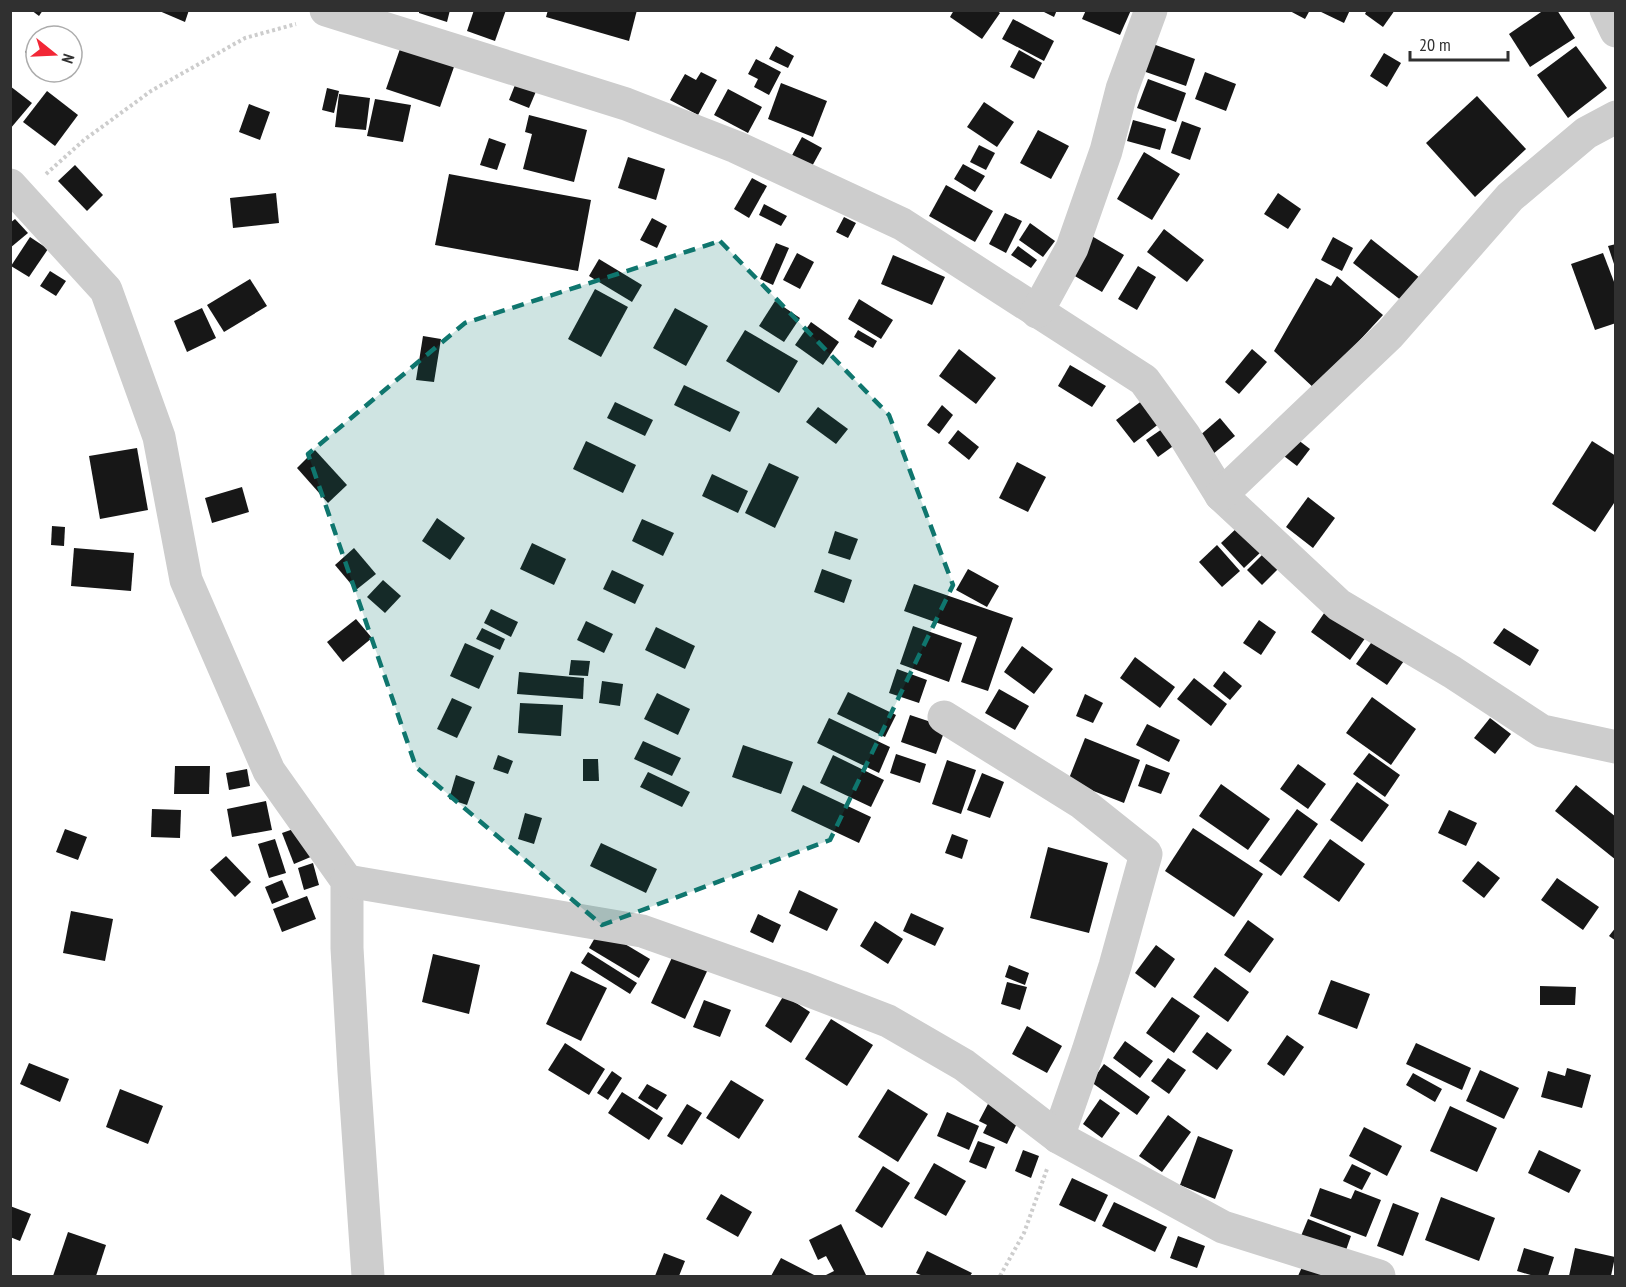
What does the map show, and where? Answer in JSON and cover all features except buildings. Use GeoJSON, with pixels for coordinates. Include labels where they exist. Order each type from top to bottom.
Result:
{"type":"FeatureCollection","features":[{"type":"Feature","properties":{"kind":"street"},"geometry":{"type":"LineString","coordinates":[[1037,312],[1072,248],[1106,152],[1122,88],[1151,10]]}},
{"type":"Feature","properties":{"kind":"street"},"geometry":{"type":"LineString","coordinates":[[1606,10],[1616,31]]}},
{"type":"Feature","properties":{"kind":"street"},"geometry":{"type":"LineString","coordinates":[[330,12],[626,104],[736,147],[902,224],[1144,380],[1184,435],[1221,495],[1339,605],[1452,672],[1542,732],[1616,747]]}},
{"type":"Feature","properties":{"kind":"street"},"geometry":{"type":"LineString","coordinates":[[1221,495],[1390,334],[1510,197],[1586,133],[1616,117]]}},
{"type":"Feature","properties":{"kind":"street"},"geometry":{"type":"LineString","coordinates":[[16,190],[106,290],[159,437],[186,580],[269,771],[347,881],[349,982],[368,1276]]}},
{"type":"Feature","properties":{"kind":"street"},"geometry":{"type":"LineString","coordinates":[[944,717],[1082,803],[1146,854],[1108,987],[1058,1137]]}},
{"type":"Feature","properties":{"kind":"street"},"geometry":{"type":"LineString","coordinates":[[347,881],[642,931],[800,987],[897,1026],[964,1065],[1058,1137],[1223,1227],[1379,1276]]}},
{"type":"Feature","properties":{"kind":"path"},"geometry":{"type":"LineString","coordinates":[[16,190],[151,91],[245,38],[330,12]]}},
{"type":"Feature","properties":{"kind":"path"},"geometry":{"type":"LineString","coordinates":[[1000,1276],[1024,1233],[1058,1137]]}},
{"type":"Feature","properties":{"kind":"highlighted area"},"geometry":{"type":"Polygon","coordinates":[[[720,241],[889,415],[953,585],[830,840],[602,925],[416,767],[308,454],[465,323],[720,241]]]}}]}
